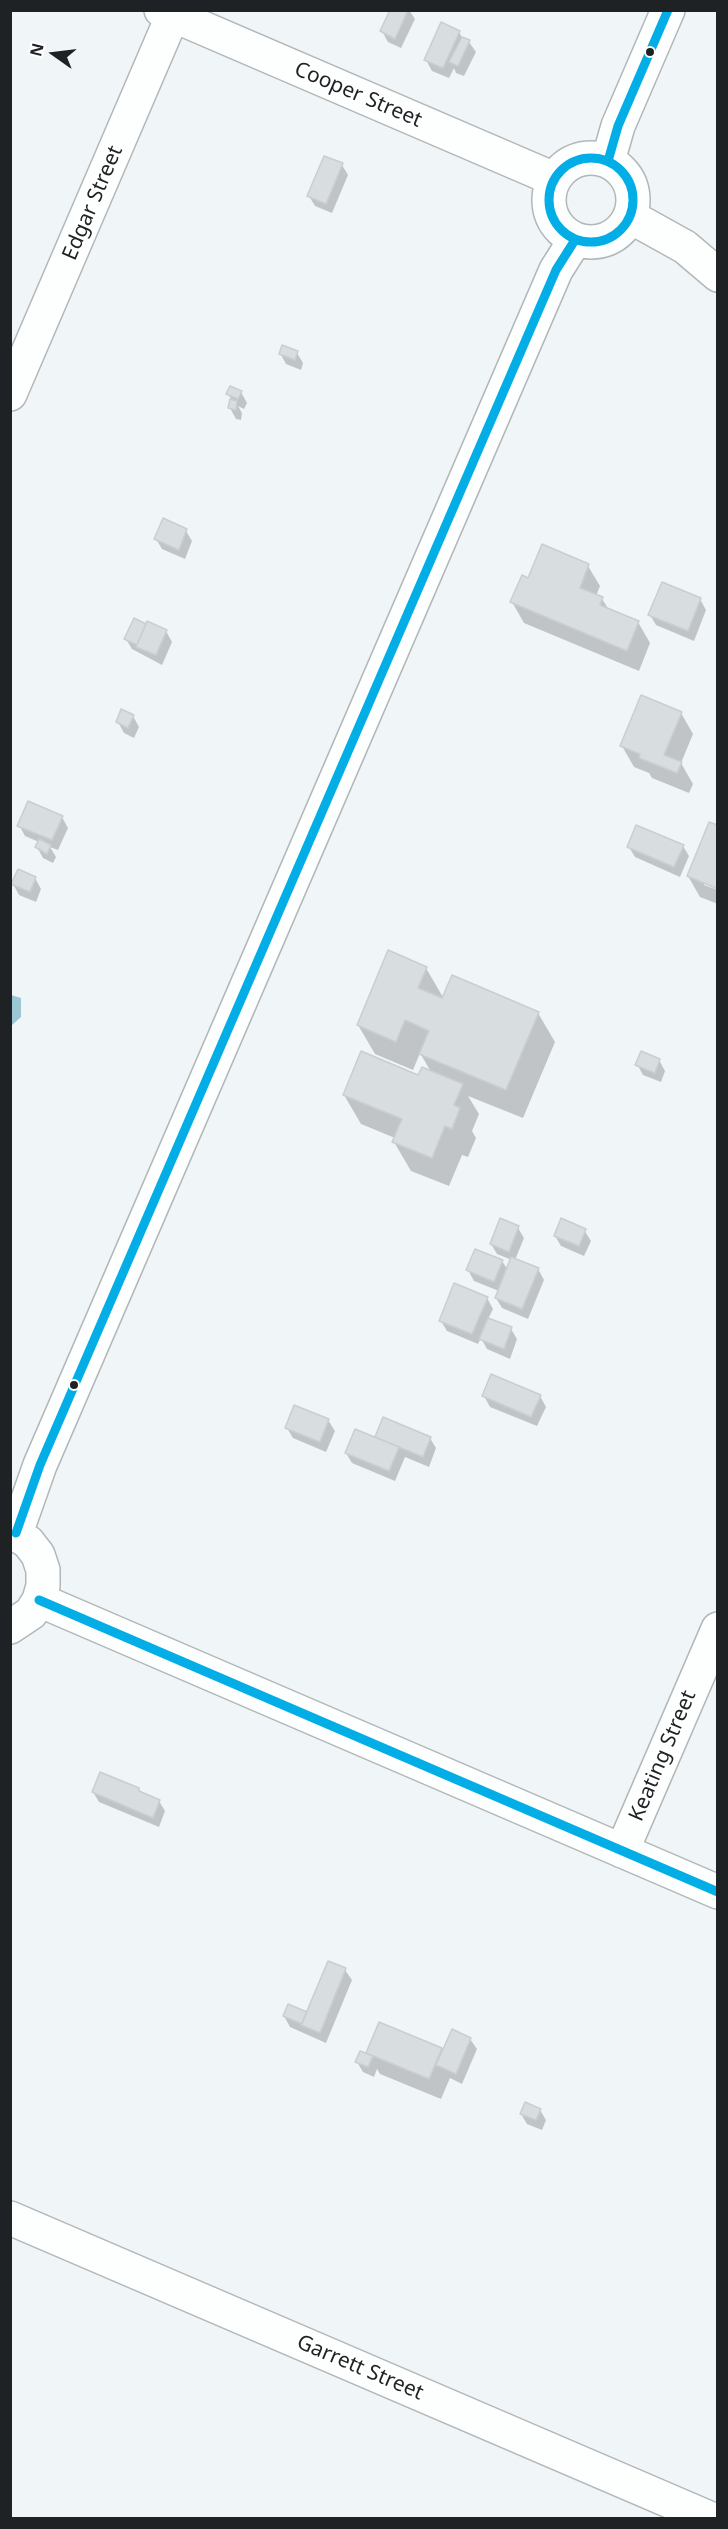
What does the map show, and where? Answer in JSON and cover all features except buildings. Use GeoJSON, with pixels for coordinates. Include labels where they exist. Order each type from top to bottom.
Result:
{"type":"FeatureCollection","features":[{"type":"Feature","properties":{"kind":"street"},"geometry":{"type":"LineString","coordinates":[[608,161],[618,126],[668,10]]}},
{"type":"Feature","properties":{"kind":"street","name":"Cooper Street"},"geometry":{"type":"LineString","coordinates":[[170,12],[554,179]]}},
{"type":"Feature","properties":{"kind":"street","name":"Edgar Street"},"geometry":{"type":"LineString","coordinates":[[10,394],[170,12]]}},
{"type":"Feature","properties":{"kind":"street"},"geometry":{"type":"LineString","coordinates":[[584,158],[608,161],[620,168],[633,191],[634,204],[630,217],[613,237],[601,242],[588,243],[575,240],[564,234],[551,214],[549,191],[554,179],[572,162],[584,158]]}},
{"type":"Feature","properties":{"kind":"street"},"geometry":{"type":"LineString","coordinates":[[630,217],[685,248],[717,275]]}},
{"type":"Feature","properties":{"kind":"street"},"geometry":{"type":"LineString","coordinates":[[10,1627],[31,1613],[39,1600],[43,1586],[40,1562],[28,1542],[13,1532],[40,1465],[551,281],[575,240]]}},
{"type":"Feature","properties":{"kind":"street"},"geometry":{"type":"LineString","coordinates":[[39,1600],[717,1892]]}},
{"type":"Feature","properties":{"kind":"street","name":"Keating Street"},"geometry":{"type":"LineString","coordinates":[[622,1851],[717,1629]]}},
{"type":"Feature","properties":{"kind":"street","name":"Garrett Street"},"geometry":{"type":"LineString","coordinates":[[10,2218],[709,2518]]}},
{"type":"Feature","properties":{"kind":"water"},"geometry":{"type":"Polygon","coordinates":[[[11,995],[21,998],[21,1017],[11,1026],[11,995]]]}},
{"type":"Feature","properties":{"kind":"transit line"},"geometry":{"type":"LineString","coordinates":[[608,161],[618,126],[668,10]]}},
{"type":"Feature","properties":{"kind":"transit line"},"geometry":{"type":"LineString","coordinates":[[583,158],[599,158],[615,165],[626,176],[633,192],[633,200],[630,216],[621,230],[599,242],[583,242],[567,235],[556,224],[549,208],[549,192],[556,176],[567,165],[583,158]]}},
{"type":"Feature","properties":{"kind":"transit line"},"geometry":{"type":"LineString","coordinates":[[16,1533],[40,1465],[556,270],[575,240]]}},
{"type":"Feature","properties":{"kind":"transit line"},"geometry":{"type":"LineString","coordinates":[[39,1600],[718,1892]]}}]}
